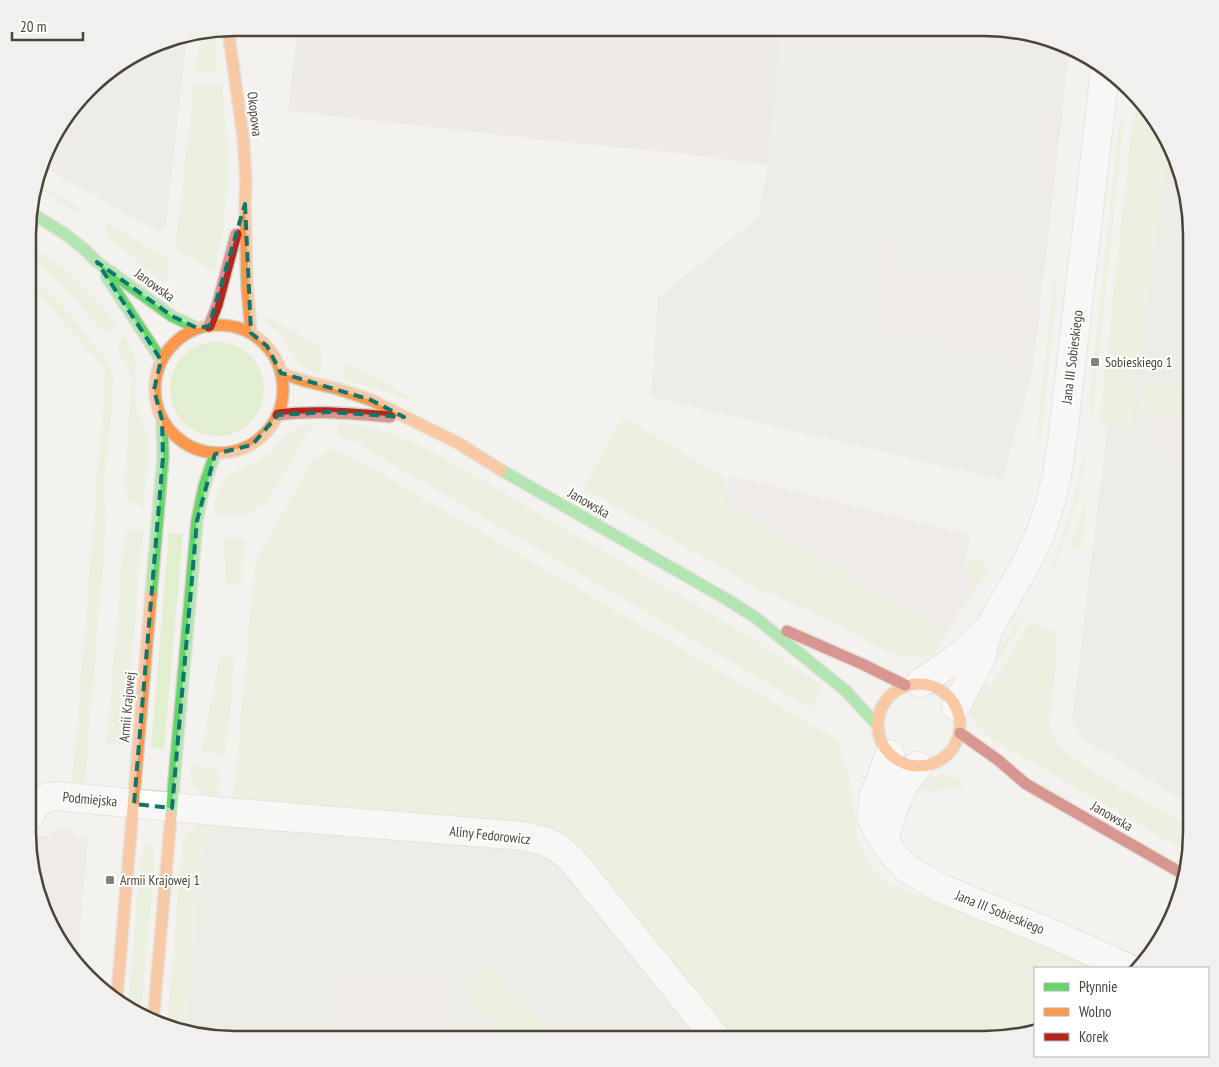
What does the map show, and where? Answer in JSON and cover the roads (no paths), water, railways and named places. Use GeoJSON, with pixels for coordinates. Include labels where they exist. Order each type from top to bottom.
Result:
{"type":"FeatureCollection","features":[{"type":"Feature","properties":{"kind":"main road","name":"Okopowa"},"geometry":{"type":"LineString","coordinates":[[229,36],[243,136],[246,180],[244,204],[246,286],[251,333]]}},
{"type":"Feature","properties":{"kind":"main road","name":"Okopowa"},"geometry":{"type":"LineString","coordinates":[[209,326],[244,204]]}},
{"type":"Feature","properties":{"kind":"main road","name":"Janowska"},"geometry":{"type":"LineString","coordinates":[[37,217],[64,234],[83,248],[97,262],[172,316],[197,328]]}},
{"type":"Feature","properties":{"kind":"main road","name":"Janowska"},"geometry":{"type":"LineString","coordinates":[[97,262],[161,360]]}},
{"type":"Feature","properties":{"kind":"main road"},"geometry":{"type":"LineString","coordinates":[[227,325],[251,333],[267,346],[281,373],[283,395],[278,415],[267,432],[252,444],[234,452],[215,454],[196,450],[180,441],[166,428],[158,410],[154,390],[157,369],[173,344],[197,328],[209,326],[227,325]]}},
{"type":"Feature","properties":{"kind":"main road","name":"Janowska"},"geometry":{"type":"LineString","coordinates":[[281,373],[371,400],[458,443],[756,618],[913,684]]}},
{"type":"Feature","properties":{"kind":"main road","name":"Janowska"},"geometry":{"type":"LineString","coordinates":[[278,415],[299,412],[330,412],[404,417]]}},
{"type":"Feature","properties":{"kind":"main road","name":"Armii Krajowej"},"geometry":{"type":"LineString","coordinates":[[117,992],[163,457],[162,420]]}},
{"type":"Feature","properties":{"kind":"main road"},"geometry":{"type":"LineString","coordinates":[[154,1013],[197,521],[206,476],[215,454]]}},
{"type":"Feature","properties":{"kind":"main road","name":"Janowska"},"geometry":{"type":"LineString","coordinates":[[756,618],[846,691],[877,725]]}},
{"type":"Feature","properties":{"kind":"main road"},"geometry":{"type":"LineString","coordinates":[[913,684],[931,685],[941,689],[950,696],[956,706],[960,719],[960,733],[954,754],[939,761],[918,766],[903,763],[890,754],[881,741],[877,725],[878,716],[885,700],[898,689],[913,684]]}},
{"type":"Feature","properties":{"kind":"main road","name":"Janowska"},"geometry":{"type":"LineString","coordinates":[[960,733],[998,760],[1026,784],[1179,872]]}},
{"type":"Feature","properties":{"kind":"main road","name":"Janowska"},"geometry":{"type":"LineString","coordinates":[[1000,776],[1026,784]]}},
{"type":"Feature","properties":{"kind":"street","name":"Jana III Sobieskiego"},"geometry":{"type":"LineString","coordinates":[[956,706],[979,663],[989,628],[1026,564],[1040,534],[1057,476],[1104,77]]}},
{"type":"Feature","properties":{"kind":"street","name":"Jana III Sobieskiego"},"geometry":{"type":"LineString","coordinates":[[913,684],[964,653],[989,628]]}},
{"type":"Feature","properties":{"kind":"street","name":"Jana III Sobieskiego"},"geometry":{"type":"LineString","coordinates":[[890,754],[872,800],[872,820],[893,854],[906,869],[940,888],[1055,935],[1126,967]]}},
{"type":"Feature","properties":{"kind":"street"},"geometry":{"type":"LineString","coordinates":[[884,840],[892,813],[904,784],[918,766]]}},
{"type":"Feature","properties":{"kind":"street","name":"Podmiejska"},"geometry":{"type":"LineString","coordinates":[[36,804],[49,797],[56,796],[172,808]]}},
{"type":"Feature","properties":{"kind":"street","name":"Aliny Fedorowicz"},"geometry":{"type":"LineString","coordinates":[[172,808],[523,836],[552,844],[562,850],[572,860],[711,1031]]}},
{"type":"Feature","properties":{"kind":"place","name":"Sobieskiego 1"},"geometry":{"type":"Point","coordinates":[1095,362]}},
{"type":"Feature","properties":{"kind":"place","name":"Armii Krajowej 1"},"geometry":{"type":"Point","coordinates":[110,880]}}]}
